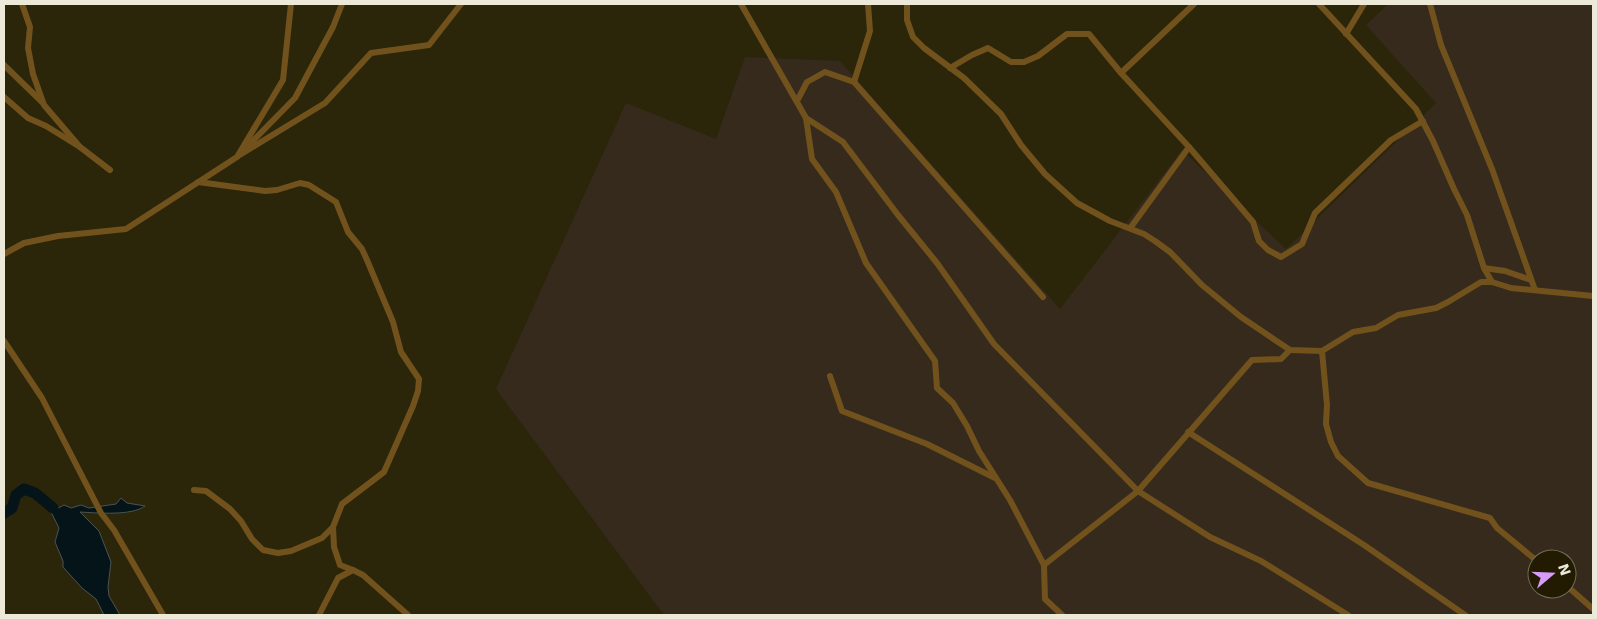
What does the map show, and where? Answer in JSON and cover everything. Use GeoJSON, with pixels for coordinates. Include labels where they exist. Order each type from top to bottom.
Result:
{"type":"FeatureCollection","features":[{"type":"Feature","properties":{"kind":"street"},"geometry":{"type":"LineString","coordinates":[[22,4],[30,27],[28,48],[33,74],[44,105]]}},
{"type":"Feature","properties":{"kind":"street"},"geometry":{"type":"LineString","coordinates":[[237,157],[284,80],[291,4]]}},
{"type":"Feature","properties":{"kind":"street"},"geometry":{"type":"LineString","coordinates":[[237,157],[295,98],[333,27],[342,4]]}},
{"type":"Feature","properties":{"kind":"street"},"geometry":{"type":"LineString","coordinates":[[4,254],[24,243],[32,241],[58,236],[126,229],[325,103],[371,53],[429,45],[461,4]]}},
{"type":"Feature","properties":{"kind":"street"},"geometry":{"type":"LineString","coordinates":[[741,4],[806,118],[812,159],[836,192],[866,263],[935,361],[937,388],[953,403],[979,451],[1010,500],[1044,565],[1045,600],[1062,615]]}},
{"type":"Feature","properties":{"kind":"street"},"geometry":{"type":"LineString","coordinates":[[854,82],[870,31],[868,4]]}},
{"type":"Feature","properties":{"kind":"street"},"geometry":{"type":"LineString","coordinates":[[907,4],[907,20],[913,37],[964,78],[1001,114],[1045,174],[1077,203],[1110,221],[1131,227],[1144,234],[1170,252],[1202,284],[1241,317],[1290,350],[1322,351],[1353,332],[1376,328],[1398,315],[1436,308],[1481,282],[1492,282],[1511,288],[1593,296]]}},
{"type":"Feature","properties":{"kind":"street"},"geometry":{"type":"LineString","coordinates":[[1121,73],[1194,4]]}},
{"type":"Feature","properties":{"kind":"street"},"geometry":{"type":"LineString","coordinates":[[1320,4],[1416,109],[1467,215],[1484,268],[1492,282]]}},
{"type":"Feature","properties":{"kind":"street"},"geometry":{"type":"LineString","coordinates":[[1346,34],[1364,4]]}},
{"type":"Feature","properties":{"kind":"street"},"geometry":{"type":"LineString","coordinates":[[1430,4],[1442,45],[1492,169],[1535,290]]}},
{"type":"Feature","properties":{"kind":"street"},"geometry":{"type":"LineString","coordinates":[[950,68],[988,48],[1011,62],[1024,62],[1038,56],[1066,34],[1089,34],[1121,73],[1189,147],[1253,222],[1259,241],[1268,250],[1280,257],[1302,244],[1315,213],[1391,140],[1423,121]]}},
{"type":"Feature","properties":{"kind":"street"},"geometry":{"type":"LineString","coordinates":[[4,65],[44,105],[80,147]]}},
{"type":"Feature","properties":{"kind":"street"},"geometry":{"type":"LineString","coordinates":[[797,101],[807,82],[825,72],[854,82],[1043,297]]}},
{"type":"Feature","properties":{"kind":"street"},"geometry":{"type":"LineString","coordinates":[[4,97],[28,118],[46,126],[80,147],[110,170]]}},
{"type":"Feature","properties":{"kind":"street"},"geometry":{"type":"LineString","coordinates":[[806,118],[844,142],[898,215],[937,263],[994,344],[1138,491],[1210,537],[1261,561],[1348,615]]}},
{"type":"Feature","properties":{"kind":"street"},"geometry":{"type":"LineString","coordinates":[[1131,227],[1189,147]]}},
{"type":"Feature","properties":{"kind":"street"},"geometry":{"type":"LineString","coordinates":[[194,490],[206,491],[230,510],[263,550],[291,551],[322,538],[333,527],[342,504],[384,472],[413,406],[418,391],[419,379],[401,352],[393,322],[367,260],[362,249],[348,232],[336,202],[309,185],[300,183],[277,190],[265,191],[198,182]]}},
{"type":"Feature","properties":{"kind":"street"},"geometry":{"type":"LineString","coordinates":[[1484,268],[1506,271],[1531,280]]}},
{"type":"Feature","properties":{"kind":"street"},"geometry":{"type":"LineString","coordinates":[[4,342],[42,398],[101,513],[114,530],[163,615]]}},
{"type":"Feature","properties":{"kind":"street"},"geometry":{"type":"LineString","coordinates":[[1044,565],[1138,491],[1252,360],[1280,358],[1290,350]]}},
{"type":"Feature","properties":{"kind":"street"},"geometry":{"type":"LineString","coordinates":[[1322,351],[1327,405],[1326,424],[1331,442],[1338,456],[1368,483],[1490,518],[1497,528],[1527,553]]}},
{"type":"Feature","properties":{"kind":"street"},"geometry":{"type":"LineString","coordinates":[[830,376],[842,411],[927,444],[996,479]]}},
{"type":"Feature","properties":{"kind":"street"},"geometry":{"type":"LineString","coordinates":[[1188,432],[1364,545],[1465,615]]}},
{"type":"Feature","properties":{"kind":"street"},"geometry":{"type":"LineString","coordinates":[[319,615],[338,578],[340,565],[334,547],[333,527]]}},
{"type":"Feature","properties":{"kind":"street"},"geometry":{"type":"LineString","coordinates":[[322,538],[334,547]]}},
{"type":"Feature","properties":{"kind":"street"},"geometry":{"type":"LineString","coordinates":[[340,565],[363,576],[408,615]]}},
{"type":"Feature","properties":{"kind":"street"},"geometry":{"type":"LineString","coordinates":[[338,578],[353,570]]}},
{"type":"Feature","properties":{"kind":"street"},"geometry":{"type":"LineString","coordinates":[[1577,595],[1593,609]]}},
{"type":"Feature","properties":{"kind":"shaded area"},"geometry":{"type":"Polygon","coordinates":[[[1388,4],[1593,4],[1593,615],[664,615],[496,389],[626,103],[716,139],[745,57],[840,61],[1060,309],[1182,150],[1286,249],[1436,103],[1366,25],[1388,4]]]}},
{"type":"Feature","properties":{"kind":"shaded area"},"geometry":{"type":"Polygon","coordinates":[[[121,498],[127,503],[145,506],[123,513],[80,512],[99,531],[111,562],[108,587],[109,596],[120,615],[104,615],[96,599],[82,588],[63,567],[63,561],[55,542],[59,528],[51,512],[64,505],[71,508],[81,505],[89,508],[116,504],[121,498]]]}},
{"type":"Feature","properties":{"kind":"waterway"},"geometry":{"type":"LineString","coordinates":[[4,513],[12,508],[16,495],[24,489],[35,493],[53,508]]}}]}
